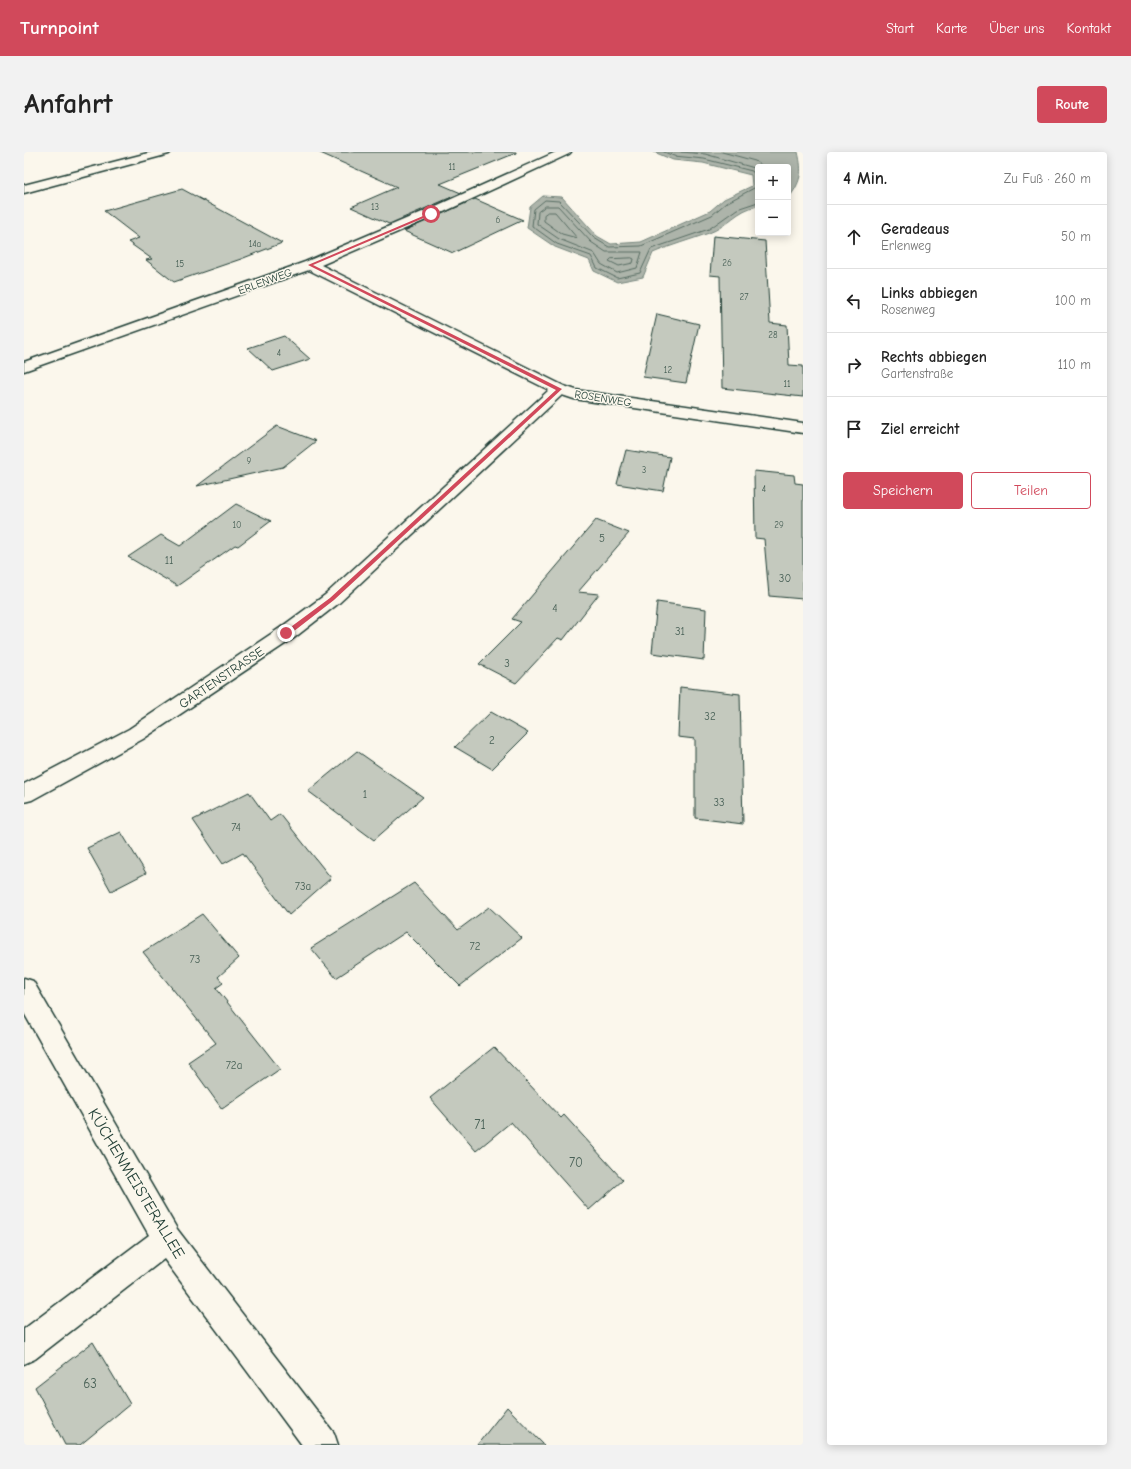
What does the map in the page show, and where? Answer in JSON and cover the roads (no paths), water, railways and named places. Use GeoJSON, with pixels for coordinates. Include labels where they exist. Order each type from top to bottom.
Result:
{"type":"FeatureCollection","features":[{"type":"Feature","properties":{"kind":"street"},"geometry":{"type":"LineString","coordinates":[[24,189],[165,152]]}},
{"type":"Feature","properties":{"kind":"street","name":"ERLENWEG"},"geometry":{"type":"LineString","coordinates":[[24,367],[310,265],[431,214],[554,153]]}},
{"type":"Feature","properties":{"kind":"street","name":"ROSENWEG"},"geometry":{"type":"LineString","coordinates":[[310,265],[559,389],[574,394],[803,428]]}},
{"type":"Feature","properties":{"kind":"street","name":"GARTENSTRASSE"},"geometry":{"type":"LineString","coordinates":[[24,794],[136,734],[292,629],[332,599],[559,389]]}},
{"type":"Feature","properties":{"kind":"street","name":"KÜCHENMEISTERALLEE"},"geometry":{"type":"LineString","coordinates":[[24,989],[167,1239],[322,1445]]}},
{"type":"Feature","properties":{"kind":"street"},"geometry":{"type":"LineString","coordinates":[[24,1348],[167,1239]]}},
{"type":"Feature","properties":{"kind":"water"},"geometry":{"type":"Polygon","coordinates":[[[654,152],[798,152],[800,177],[791,194],[791,164],[755,164],[755,207],[738,214],[721,227],[702,236],[653,253],[643,277],[617,282],[594,271],[589,260],[555,247],[527,228],[530,207],[543,196],[562,197],[597,236],[611,244],[641,242],[710,211],[724,199],[752,186],[751,175],[703,163],[673,160],[654,152]]]}}]}
